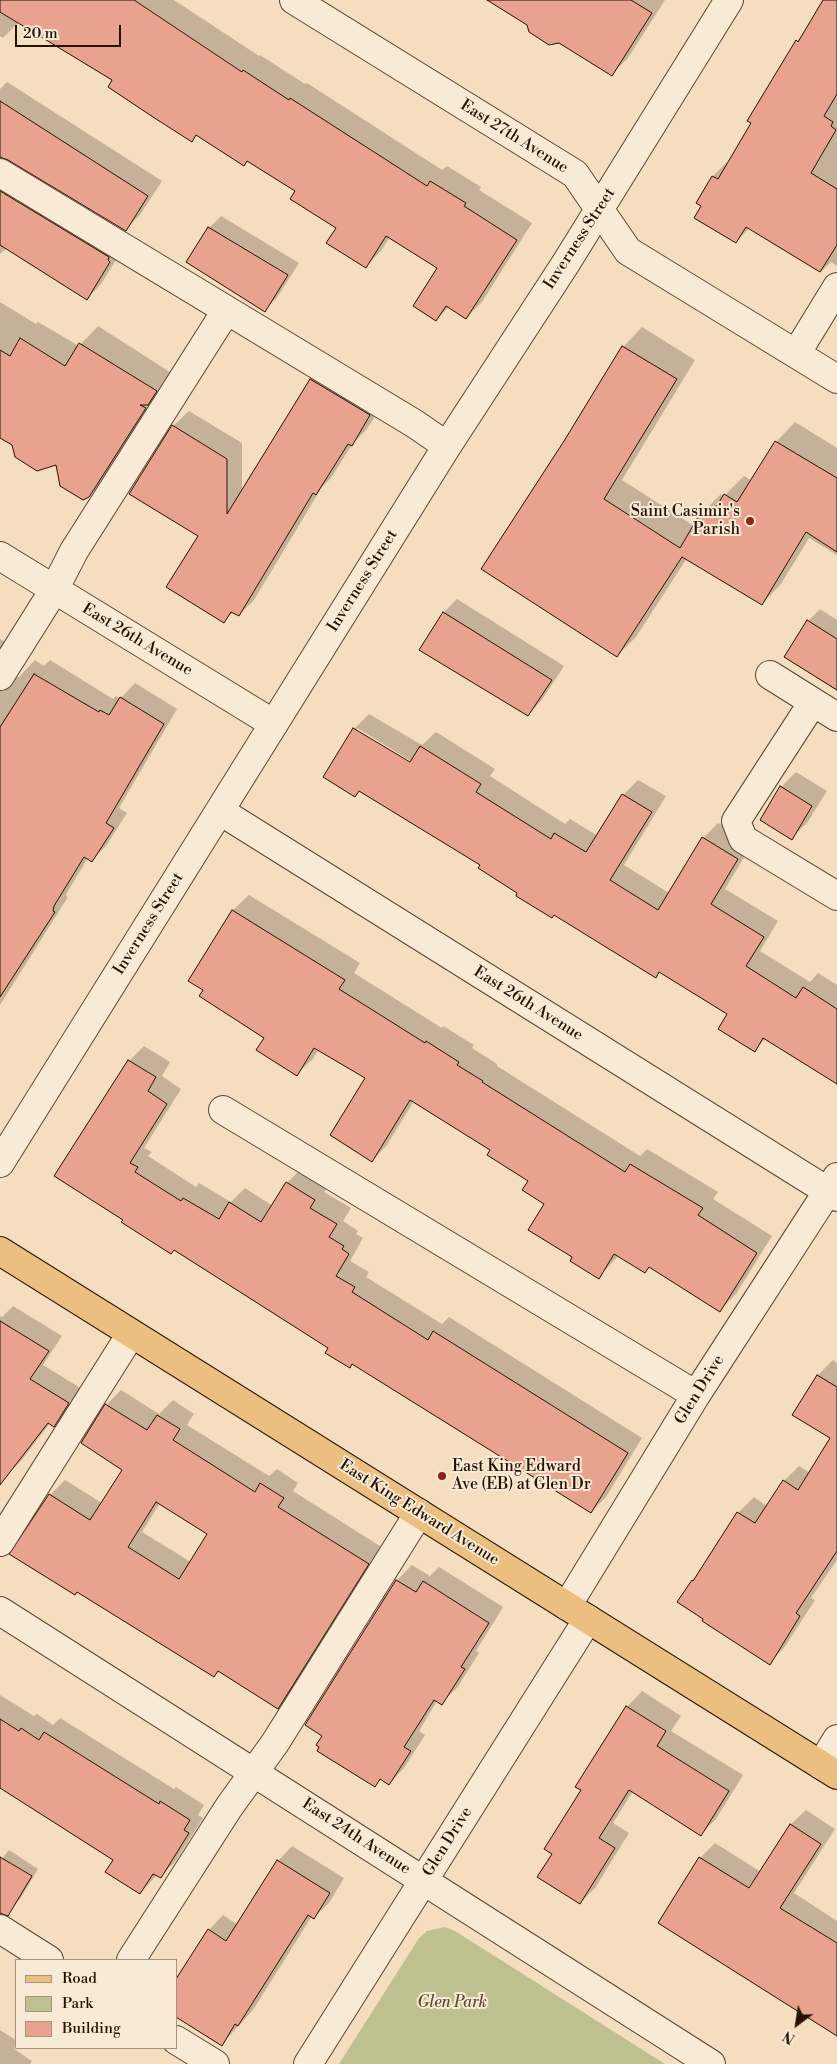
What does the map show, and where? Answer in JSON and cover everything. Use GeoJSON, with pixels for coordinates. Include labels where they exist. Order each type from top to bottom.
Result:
{"type":"FeatureCollection","features":[{"type":"Feature","properties":{"kind":"main road","name":"East King Edward Avenue"},"geometry":{"type":"LineString","coordinates":[[0,1251],[829,1770]]}},
{"type":"Feature","properties":{"kind":"street","name":"East 27th Avenue"},"geometry":{"type":"LineString","coordinates":[[294,0],[575,174],[628,251],[837,379]]}},
{"type":"Feature","properties":{"kind":"street","name":"Inverness Street"},"geometry":{"type":"LineString","coordinates":[[0,1163],[447,446],[599,210],[729,0]]}},
{"type":"Feature","properties":{"kind":"street"},"geometry":{"type":"LineString","coordinates":[[0,173],[407,419],[447,446]]}},
{"type":"Feature","properties":{"kind":"street"},"geometry":{"type":"LineString","coordinates":[[796,354],[837,287]]}},
{"type":"Feature","properties":{"kind":"street"},"geometry":{"type":"LineString","coordinates":[[0,676],[54,590],[74,551],[226,311]]}},
{"type":"Feature","properties":{"kind":"street","name":"East 26th Avenue"},"geometry":{"type":"LineString","coordinates":[[0,556],[274,724]]}},
{"type":"Feature","properties":{"kind":"street"},"geometry":{"type":"LineString","coordinates":[[770,676],[837,716]]}},
{"type":"Feature","properties":{"kind":"street"},"geometry":{"type":"LineString","coordinates":[[813,702],[736,821],[743,839],[837,896]]}},
{"type":"Feature","properties":{"kind":"street","name":"East 26th Avenue"},"geometry":{"type":"LineString","coordinates":[[220,811],[834,1188]]}},
{"type":"Feature","properties":{"kind":"street"},"geometry":{"type":"LineString","coordinates":[[223,1110],[696,1396]]}},
{"type":"Feature","properties":{"kind":"street","name":"Glen Drive"},"geometry":{"type":"LineString","coordinates":[[308,2064],[424,1881],[577,1612],[696,1396],[834,1188]]}},
{"type":"Feature","properties":{"kind":"street"},"geometry":{"type":"LineString","coordinates":[[0,1542],[132,1334]]}},
{"type":"Feature","properties":{"kind":"street"},"geometry":{"type":"LineString","coordinates":[[133,1959],[229,1806],[275,1743],[419,1513]]}},
{"type":"Feature","properties":{"kind":"street","name":"East 24th Avenue"},"geometry":{"type":"LineString","coordinates":[[0,1611],[711,2064]]}},
{"type":"Feature","properties":{"kind":"street"},"geometry":{"type":"LineString","coordinates":[[829,1770],[837,1739]]}},
{"type":"Feature","properties":{"kind":"street"},"geometry":{"type":"LineString","coordinates":[[0,1929],[47,1959]]}},
{"type":"Feature","properties":{"kind":"street"},"geometry":{"type":"LineString","coordinates":[[178,2041],[215,2064]]}},
{"type":"Feature","properties":{"kind":"green space","name":"Glen Park"},"geometry":{"type":"Polygon","coordinates":[[[445,1927],[455,1931],[665,2064],[339,2064],[419,1938],[427,1931],[445,1927]]]}},
{"type":"Feature","properties":{"kind":"building"},"geometry":{"type":"Polygon","coordinates":[[[0,0],[134,0],[242,72],[243,70],[289,100],[290,98],[427,186],[430,181],[466,203],[464,206],[517,240],[466,319],[446,306],[436,321],[413,306],[437,268],[386,236],[366,268],[326,243],[336,228],[290,199],[295,191],[247,161],[244,166],[196,135],[192,142],[153,117],[108,87],[112,80],[0,12],[0,0]]]}},
{"type":"Feature","properties":{"kind":"building"},"geometry":{"type":"Polygon","coordinates":[[[487,0],[631,0],[652,13],[612,76],[559,43],[549,45],[529,32],[527,25],[487,0]]]}},
{"type":"Feature","properties":{"kind":"building"},"geometry":{"type":"Polygon","coordinates":[[[823,0],[837,0],[837,94],[824,116],[833,122],[831,126],[836,130],[811,173],[837,189],[837,245],[820,272],[746,227],[736,243],[694,218],[701,206],[696,203],[712,176],[718,179],[751,123],[747,121],[796,40],[798,42],[823,0]]]}},
{"type":"Feature","properties":{"kind":"building"},"geometry":{"type":"Polygon","coordinates":[[[0,101],[148,196],[126,231],[0,157],[0,101]]]}},
{"type":"Feature","properties":{"kind":"building"},"geometry":{"type":"Polygon","coordinates":[[[0,191],[109,257],[108,260],[110,262],[87,300],[0,245],[0,191]]]}},
{"type":"Feature","properties":{"kind":"building"},"geometry":{"type":"Polygon","coordinates":[[[208,227],[288,275],[265,312],[186,262],[208,227]]]}},
{"type":"Feature","properties":{"kind":"building"},"geometry":{"type":"Polygon","coordinates":[[[20,338],[65,366],[79,343],[157,391],[148,405],[140,405],[146,408],[89,497],[83,500],[60,486],[56,465],[37,471],[15,457],[12,445],[0,438],[0,350],[10,356],[20,338]]]}},
{"type":"Feature","properties":{"kind":"building"},"geometry":{"type":"Polygon","coordinates":[[[622,346],[677,379],[604,499],[680,548],[701,512],[710,517],[724,494],[737,502],[775,441],[837,478],[837,552],[806,532],[762,605],[682,557],[617,657],[481,569],[564,441],[622,346]]]}},
{"type":"Feature","properties":{"kind":"building"},"geometry":{"type":"Polygon","coordinates":[[[310,379],[370,415],[352,446],[348,444],[316,495],[313,493],[239,616],[231,612],[224,623],[166,587],[198,536],[129,494],[172,425],[227,459],[227,514],[310,379]]]}},
{"type":"Feature","properties":{"kind":"building"},"geometry":{"type":"Polygon","coordinates":[[[443,612],[552,680],[528,716],[419,650],[443,612]]]}},
{"type":"Feature","properties":{"kind":"building"},"geometry":{"type":"Polygon","coordinates":[[[807,620],[837,639],[837,690],[784,657],[807,620]]]}},
{"type":"Feature","properties":{"kind":"building"},"geometry":{"type":"Polygon","coordinates":[[[34,674],[99,712],[100,710],[109,715],[120,697],[164,724],[106,823],[114,828],[92,862],[84,857],[54,906],[53,911],[55,912],[0,997],[0,727],[34,674]]]}},
{"type":"Feature","properties":{"kind":"building"},"geometry":{"type":"Polygon","coordinates":[[[353,728],[410,762],[420,746],[481,784],[476,792],[551,839],[554,833],[586,852],[622,794],[652,812],[610,880],[658,910],[702,837],[738,859],[711,904],[764,937],[746,966],[796,998],[803,987],[837,1009],[837,1084],[763,1038],[755,1052],[718,1029],[727,1014],[659,972],[656,978],[554,915],[552,918],[516,896],[517,893],[478,868],[480,865],[359,791],[355,797],[323,777],[353,728]]]}},
{"type":"Feature","properties":{"kind":"building"},"geometry":{"type":"Polygon","coordinates":[[[780,786],[812,806],[792,840],[760,820],[780,786]]]}},
{"type":"Feature","properties":{"kind":"building"},"geometry":{"type":"Polygon","coordinates":[[[232,910],[345,980],[339,989],[459,1062],[457,1065],[482,1082],[625,1172],[630,1164],[703,1208],[698,1215],[757,1253],[720,1312],[649,1267],[645,1273],[614,1254],[599,1279],[570,1261],[572,1257],[528,1230],[544,1204],[522,1190],[528,1181],[487,1155],[490,1150],[410,1100],[372,1162],[330,1135],[365,1078],[314,1048],[297,1076],[256,1050],[264,1038],[199,996],[203,990],[188,981],[232,910]]]}},
{"type":"Feature","properties":{"kind":"building"},"geometry":{"type":"Polygon","coordinates":[[[128,1060],[156,1077],[148,1091],[167,1104],[130,1163],[138,1167],[135,1172],[181,1201],[183,1198],[219,1219],[229,1202],[261,1222],[286,1182],[315,1200],[310,1208],[337,1224],[329,1237],[344,1246],[342,1249],[349,1254],[336,1276],[355,1287],[352,1292],[428,1340],[433,1331],[628,1453],[591,1513],[352,1364],[350,1368],[325,1353],[328,1348],[174,1250],[171,1254],[121,1222],[123,1220],[54,1176],[128,1060]]]}},
{"type":"Feature","properties":{"kind":"building"},"geometry":{"type":"Polygon","coordinates":[[[0,1321],[49,1351],[30,1379],[69,1403],[54,1427],[48,1423],[0,1485],[0,1321]]]}},
{"type":"Feature","properties":{"kind":"building"},"geometry":{"type":"Polygon","coordinates":[[[817,1375],[837,1387],[837,1551],[796,1613],[800,1616],[770,1665],[702,1621],[703,1619],[677,1602],[693,1581],[737,1512],[755,1523],[783,1480],[798,1490],[830,1438],[792,1415],[817,1375]]]}},
{"type":"Feature","properties":{"kind":"building"},"geometry":{"type":"Polygon","coordinates":[[[105,1404],[147,1430],[157,1415],[180,1429],[173,1440],[255,1492],[260,1483],[284,1498],[278,1507],[369,1564],[278,1709],[218,1671],[214,1677],[77,1592],[75,1595],[9,1554],[49,1494],[90,1520],[122,1470],[81,1443],[105,1404]],[[156,1502],[128,1547],[179,1579],[207,1534],[156,1502]]]}},
{"type":"Feature","properties":{"kind":"building"},"geometry":{"type":"Polygon","coordinates":[[[396,1580],[416,1592],[423,1581],[489,1623],[461,1667],[465,1669],[442,1705],[434,1700],[404,1747],[411,1751],[389,1785],[380,1779],[375,1787],[317,1751],[319,1747],[316,1745],[322,1736],[305,1725],[396,1580]]]}},
{"type":"Feature","properties":{"kind":"building"},"geometry":{"type":"Polygon","coordinates":[[[626,1706],[666,1731],[657,1746],[729,1791],[701,1836],[629,1790],[599,1838],[615,1848],[580,1904],[537,1877],[552,1854],[544,1849],[581,1790],[575,1787],[626,1706]]]}},
{"type":"Feature","properties":{"kind":"building"},"geometry":{"type":"Polygon","coordinates":[[[0,1719],[19,1731],[21,1728],[39,1740],[44,1732],[159,1804],[160,1801],[190,1820],[184,1830],[189,1833],[161,1878],[153,1874],[140,1894],[105,1872],[113,1860],[0,1788],[0,1719]]]}},
{"type":"Feature","properties":{"kind":"building"},"geometry":{"type":"Polygon","coordinates":[[[790,1824],[821,1844],[780,1908],[837,1943],[837,2036],[658,1923],[699,1857],[749,1888],[790,1824]]]}},
{"type":"Feature","properties":{"kind":"building"},"geometry":{"type":"Polygon","coordinates":[[[0,1857],[32,1876],[8,1916],[0,1913],[0,1857]]]}},
{"type":"Feature","properties":{"kind":"building"},"geometry":{"type":"Polygon","coordinates":[[[277,1860],[330,1893],[314,1919],[308,1915],[238,2026],[235,2024],[222,2046],[178,2018],[178,1976],[208,1929],[226,1941],[277,1860]]]}},
{"type":"Feature","properties":{"kind":"place","name":"Saint Casimir's Parish"},"geometry":{"type":"Point","coordinates":[750,521]}},
{"type":"Feature","properties":{"kind":"place","name":"East King Edward Ave (EB) at Glen Dr"},"geometry":{"type":"Point","coordinates":[442,1476]}}]}
